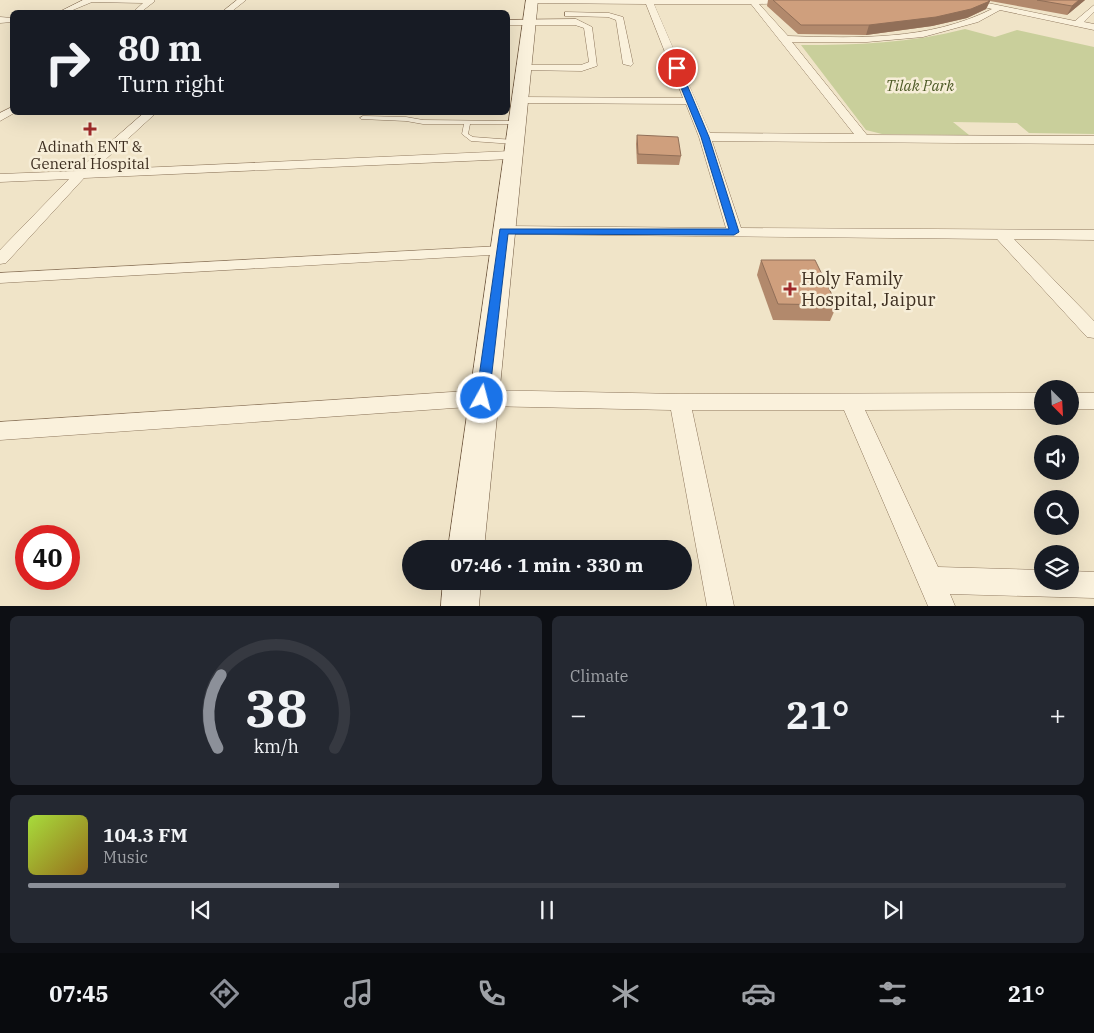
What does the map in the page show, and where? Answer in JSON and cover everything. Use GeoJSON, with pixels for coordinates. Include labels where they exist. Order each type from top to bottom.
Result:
{"type":"FeatureCollection","features":[{"type":"Feature","properties":{"kind":"street"},"geometry":{"type":"LineString","coordinates":[[67,10],[92,0],[151,1],[140,10]]}},
{"type":"Feature","properties":{"kind":"street"},"geometry":{"type":"LineString","coordinates":[[229,10],[242,0]]}},
{"type":"Feature","properties":{"kind":"street"},"geometry":{"type":"LineString","coordinates":[[510,21],[530,9],[650,2],[825,0]]}},
{"type":"Feature","properties":{"kind":"street"},"geometry":{"type":"LineString","coordinates":[[961,0],[1094,27]]}},
{"type":"Feature","properties":{"kind":"street"},"geometry":{"type":"LineString","coordinates":[[650,2],[705,137],[734,232]]}},
{"type":"Feature","properties":{"kind":"street"},"geometry":{"type":"LineString","coordinates":[[752,2],[785,39],[863,138]]}},
{"type":"Feature","properties":{"kind":"street"},"geometry":{"type":"LineString","coordinates":[[1077,24],[1094,6]]}},
{"type":"Feature","properties":{"kind":"street"},"geometry":{"type":"LineString","coordinates":[[785,39],[848,40],[912,35],[966,24],[982,18],[999,8]]}},
{"type":"Feature","properties":{"kind":"street"},"geometry":{"type":"LineString","coordinates":[[530,9],[609,15],[620,19],[628,64]]}},
{"type":"Feature","properties":{"kind":"street"},"geometry":{"type":"LineString","coordinates":[[467,540],[482,398],[530,9]]}},
{"type":"Feature","properties":{"kind":"street"},"geometry":{"type":"LineString","coordinates":[[523,68],[582,68],[594,64],[588,27],[530,9]]}},
{"type":"Feature","properties":{"kind":"street"},"geometry":{"type":"LineString","coordinates":[[519,100],[690,101]]}},
{"type":"Feature","properties":{"kind":"street"},"geometry":{"type":"LineString","coordinates":[[0,118],[10,103]]}},
{"type":"Feature","properties":{"kind":"street"},"geometry":{"type":"LineString","coordinates":[[0,259],[81,174],[149,115]]}},
{"type":"Feature","properties":{"kind":"street"},"geometry":{"type":"LineString","coordinates":[[705,137],[1094,140]]}},
{"type":"Feature","properties":{"kind":"street"},"geometry":{"type":"LineString","coordinates":[[0,178],[81,174],[514,140]]}},
{"type":"Feature","properties":{"kind":"street"},"geometry":{"type":"LineString","coordinates":[[503,231],[1094,235]]}},
{"type":"Feature","properties":{"kind":"street"},"geometry":{"type":"LineString","coordinates":[[1001,234],[1094,332]]}},
{"type":"Feature","properties":{"kind":"street"},"geometry":{"type":"LineString","coordinates":[[0,278],[501,252]]}},
{"type":"Feature","properties":{"kind":"street"},"geometry":{"type":"LineString","coordinates":[[0,431],[482,398],[680,402],[1034,401]]}},
{"type":"Feature","properties":{"kind":"street"},"geometry":{"type":"LineString","coordinates":[[850,400],[942,606]]}},
{"type":"Feature","properties":{"kind":"street"},"geometry":{"type":"LineString","coordinates":[[1079,401],[1094,401]]}},
{"type":"Feature","properties":{"kind":"street"},"geometry":{"type":"LineString","coordinates":[[680,402],[721,606]]}},
{"type":"Feature","properties":{"kind":"street"},"geometry":{"type":"LineString","coordinates":[[931,580],[1094,585]]}},
{"type":"Feature","properties":{"kind":"street"},"geometry":{"type":"LineString","coordinates":[[460,606],[461,590]]}},
{"type":"Feature","properties":{"kind":"lane"},"geometry":{"type":"LineString","coordinates":[[363,118],[467,123],[514,140]]}},
{"type":"Feature","properties":{"kind":"lane"},"geometry":{"type":"LineString","coordinates":[[467,123],[465,134],[471,140],[514,140]]}},
{"type":"Feature","properties":{"kind":"green space","name":"Tilak Park"},"geometry":{"type":"Polygon","coordinates":[[[965,29],[995,37],[1017,30],[1094,47],[1094,134],[1029,133],[1017,123],[953,122],[969,135],[882,134],[866,130],[801,45],[904,40],[965,29]]]}},
{"type":"Feature","properties":{"kind":"building"},"geometry":{"type":"Polygon","coordinates":[[[773,0],[990,1],[971,9],[936,17],[869,25],[801,25],[773,0]]]}},
{"type":"Feature","properties":{"kind":"building"},"geometry":{"type":"Polygon","coordinates":[[[1037,0],[1079,0],[1072,6],[1037,0]]]}},
{"type":"Feature","properties":{"kind":"building"},"geometry":{"type":"Polygon","coordinates":[[[637,135],[678,137],[681,156],[638,154],[637,135]]]}},
{"type":"Feature","properties":{"kind":"building"},"geometry":{"type":"Polygon","coordinates":[[[761,260],[815,260],[837,305],[778,304],[761,260]]]}},
{"type":"Feature","properties":{"kind":"place","name":"Adinath ENT & General Hospital"},"geometry":{"type":"Point","coordinates":[90,129]}},
{"type":"Feature","properties":{"kind":"place","name":"Holy Family Hospital, Jaipur"},"geometry":{"type":"Point","coordinates":[790,289]}},
{"type":"Feature","properties":{"kind":"route"},"geometry":{"type":"LineString","coordinates":[[482,398],[503,231],[734,232],[705,137],[677,68]]}}]}
